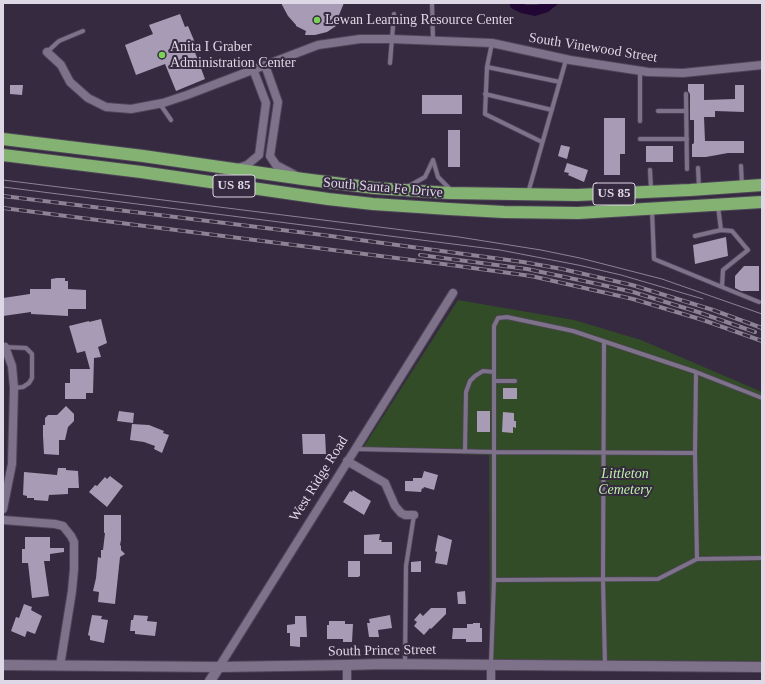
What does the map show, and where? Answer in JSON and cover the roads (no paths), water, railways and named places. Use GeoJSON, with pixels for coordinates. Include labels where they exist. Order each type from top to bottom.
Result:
{"type":"FeatureCollection","features":[{"type":"Feature","properties":{"kind":"highway","name":"South Santa Fe Drive"},"geometry":{"type":"LineString","coordinates":[[3,138],[303,179],[403,190],[454,193],[577,195],[762,185]]}},
{"type":"Feature","properties":{"kind":"highway","name":"South Santa Fe Drive"},"geometry":{"type":"LineString","coordinates":[[3,155],[373,204],[504,212],[578,213],[652,210],[762,202]]}},
{"type":"Feature","properties":{"kind":"street","name":"South Vinewood Street"},"geometry":{"type":"LineString","coordinates":[[47,52],[61,64],[70,82],[88,98],[106,107],[131,109],[160,104],[187,95],[318,45],[360,39],[492,43],[566,59],[640,71],[683,73],[762,65]]}},
{"type":"Feature","properties":{"kind":"street"},"geometry":{"type":"LineString","coordinates":[[265,65],[278,102],[270,156],[276,166],[303,179]]}},
{"type":"Feature","properties":{"kind":"street"},"geometry":{"type":"LineString","coordinates":[[233,169],[247,166],[258,155],[266,103],[253,69]]}},
{"type":"Feature","properties":{"kind":"street","name":"West Ridge Road"},"geometry":{"type":"LineString","coordinates":[[210,681],[453,293]]}},
{"type":"Feature","properties":{"kind":"street"},"geometry":{"type":"LineString","coordinates":[[3,509],[12,464],[14,388],[12,366],[6,347]]}},
{"type":"Feature","properties":{"kind":"street"},"geometry":{"type":"LineString","coordinates":[[347,461],[385,483],[395,506],[401,513],[405,515],[414,515]]}},
{"type":"Feature","properties":{"kind":"street"},"geometry":{"type":"LineString","coordinates":[[3,520],[55,524],[63,526],[72,536],[74,542],[74,569],[72,591],[60,666]]}},
{"type":"Feature","properties":{"kind":"street","name":"South Prince Street"},"geometry":{"type":"LineString","coordinates":[[3,665],[219,667],[405,664],[762,667]]}},
{"type":"Feature","properties":{"kind":"street"},"geometry":{"type":"LineString","coordinates":[[347,665],[347,681]]}},
{"type":"Feature","properties":{"kind":"street"},"geometry":{"type":"LineString","coordinates":[[491,665],[491,681]]}},
{"type":"Feature","properties":{"kind":"lane"},"geometry":{"type":"LineString","coordinates":[[432,3],[433,41]]}},
{"type":"Feature","properties":{"kind":"lane"},"geometry":{"type":"LineString","coordinates":[[390,63],[394,14]]}},
{"type":"Feature","properties":{"kind":"lane"},"geometry":{"type":"LineString","coordinates":[[47,52],[59,41],[83,31]]}},
{"type":"Feature","properties":{"kind":"lane"},"geometry":{"type":"LineString","coordinates":[[492,43],[487,67],[485,114],[542,142]]}},
{"type":"Feature","properties":{"kind":"lane"},"geometry":{"type":"LineString","coordinates":[[528,195],[566,59]]}},
{"type":"Feature","properties":{"kind":"lane"},"geometry":{"type":"LineString","coordinates":[[487,67],[560,82]]}},
{"type":"Feature","properties":{"kind":"lane"},"geometry":{"type":"LineString","coordinates":[[640,71],[640,121]]}},
{"type":"Feature","properties":{"kind":"lane"},"geometry":{"type":"LineString","coordinates":[[486,94],[552,110]]}},
{"type":"Feature","properties":{"kind":"lane"},"geometry":{"type":"LineString","coordinates":[[686,94],[687,169]]}},
{"type":"Feature","properties":{"kind":"lane"},"geometry":{"type":"LineString","coordinates":[[160,104],[170,120]]}},
{"type":"Feature","properties":{"kind":"lane"},"geometry":{"type":"LineString","coordinates":[[658,111],[686,111]]}},
{"type":"Feature","properties":{"kind":"lane"},"geometry":{"type":"LineString","coordinates":[[640,139],[686,139]]}},
{"type":"Feature","properties":{"kind":"lane"},"geometry":{"type":"LineString","coordinates":[[403,190],[425,177],[433,160],[438,177],[454,193]]}},
{"type":"Feature","properties":{"kind":"lane"},"geometry":{"type":"LineString","coordinates":[[741,166],[742,186]]}},
{"type":"Feature","properties":{"kind":"lane"},"geometry":{"type":"LineString","coordinates":[[698,168],[699,189]]}},
{"type":"Feature","properties":{"kind":"lane"},"geometry":{"type":"LineString","coordinates":[[650,170],[651,192]]}},
{"type":"Feature","properties":{"kind":"lane"},"geometry":{"type":"LineString","coordinates":[[718,206],[721,230]]}},
{"type":"Feature","properties":{"kind":"lane"},"geometry":{"type":"LineString","coordinates":[[652,210],[654,259],[760,302]]}},
{"type":"Feature","properties":{"kind":"lane"},"geometry":{"type":"LineString","coordinates":[[695,236],[721,230],[732,230],[748,250],[723,270],[722,287]]}},
{"type":"Feature","properties":{"kind":"lane"},"geometry":{"type":"LineString","coordinates":[[491,665],[494,580],[494,326],[498,318],[508,317],[573,331],[696,372],[762,398]]}},
{"type":"Feature","properties":{"kind":"lane"},"geometry":{"type":"LineString","coordinates":[[604,342],[603,580],[605,665]]}},
{"type":"Feature","properties":{"kind":"lane"},"geometry":{"type":"LineString","coordinates":[[6,347],[26,348],[32,354],[32,378],[29,384],[14,388]]}},
{"type":"Feature","properties":{"kind":"lane"},"geometry":{"type":"LineString","coordinates":[[465,451],[466,392],[470,381],[483,371],[494,372]]}},
{"type":"Feature","properties":{"kind":"lane"},"geometry":{"type":"LineString","coordinates":[[696,372],[695,453],[697,559]]}},
{"type":"Feature","properties":{"kind":"lane"},"geometry":{"type":"LineString","coordinates":[[494,381],[515,381]]}},
{"type":"Feature","properties":{"kind":"lane"},"geometry":{"type":"LineString","coordinates":[[355,448],[494,452],[695,453]]}},
{"type":"Feature","properties":{"kind":"lane"},"geometry":{"type":"LineString","coordinates":[[405,664],[406,566],[414,515]]}},
{"type":"Feature","properties":{"kind":"lane"},"geometry":{"type":"LineString","coordinates":[[494,580],[658,579],[697,559],[762,558]]}},
{"type":"Feature","properties":{"kind":"tram line"},"geometry":{"type":"LineString","coordinates":[[3,180],[459,237],[541,250],[580,258],[662,279],[762,314]]}},
{"type":"Feature","properties":{"kind":"tram line"},"geometry":{"type":"LineString","coordinates":[[3,187],[500,250],[621,275],[703,299]]}},
{"type":"Feature","properties":{"kind":"railway"},"geometry":{"type":"LineString","coordinates":[[3,196],[323,235],[523,262],[562,269],[632,285],[713,310],[762,328]]}},
{"type":"Feature","properties":{"kind":"railway"},"geometry":{"type":"LineString","coordinates":[[3,208],[531,276],[633,299],[703,320],[762,341]]}},
{"type":"Feature","properties":{"kind":"railway"},"geometry":{"type":"LineString","coordinates":[[420,255],[527,269],[633,292],[698,312],[755,332]]}},
{"type":"Feature","properties":{"kind":"place","name":"Lewan Learning Resource Center"},"geometry":{"type":"Point","coordinates":[317,20]}},
{"type":"Feature","properties":{"kind":"place","name":"Anita I Graber Administration Center"},"geometry":{"type":"Point","coordinates":[162,55]}},
{"type":"Feature","properties":{"kind":"park label","name":"Littleton Cemetery"},"geometry":{"type":"Point","coordinates":[625,482]}}]}
